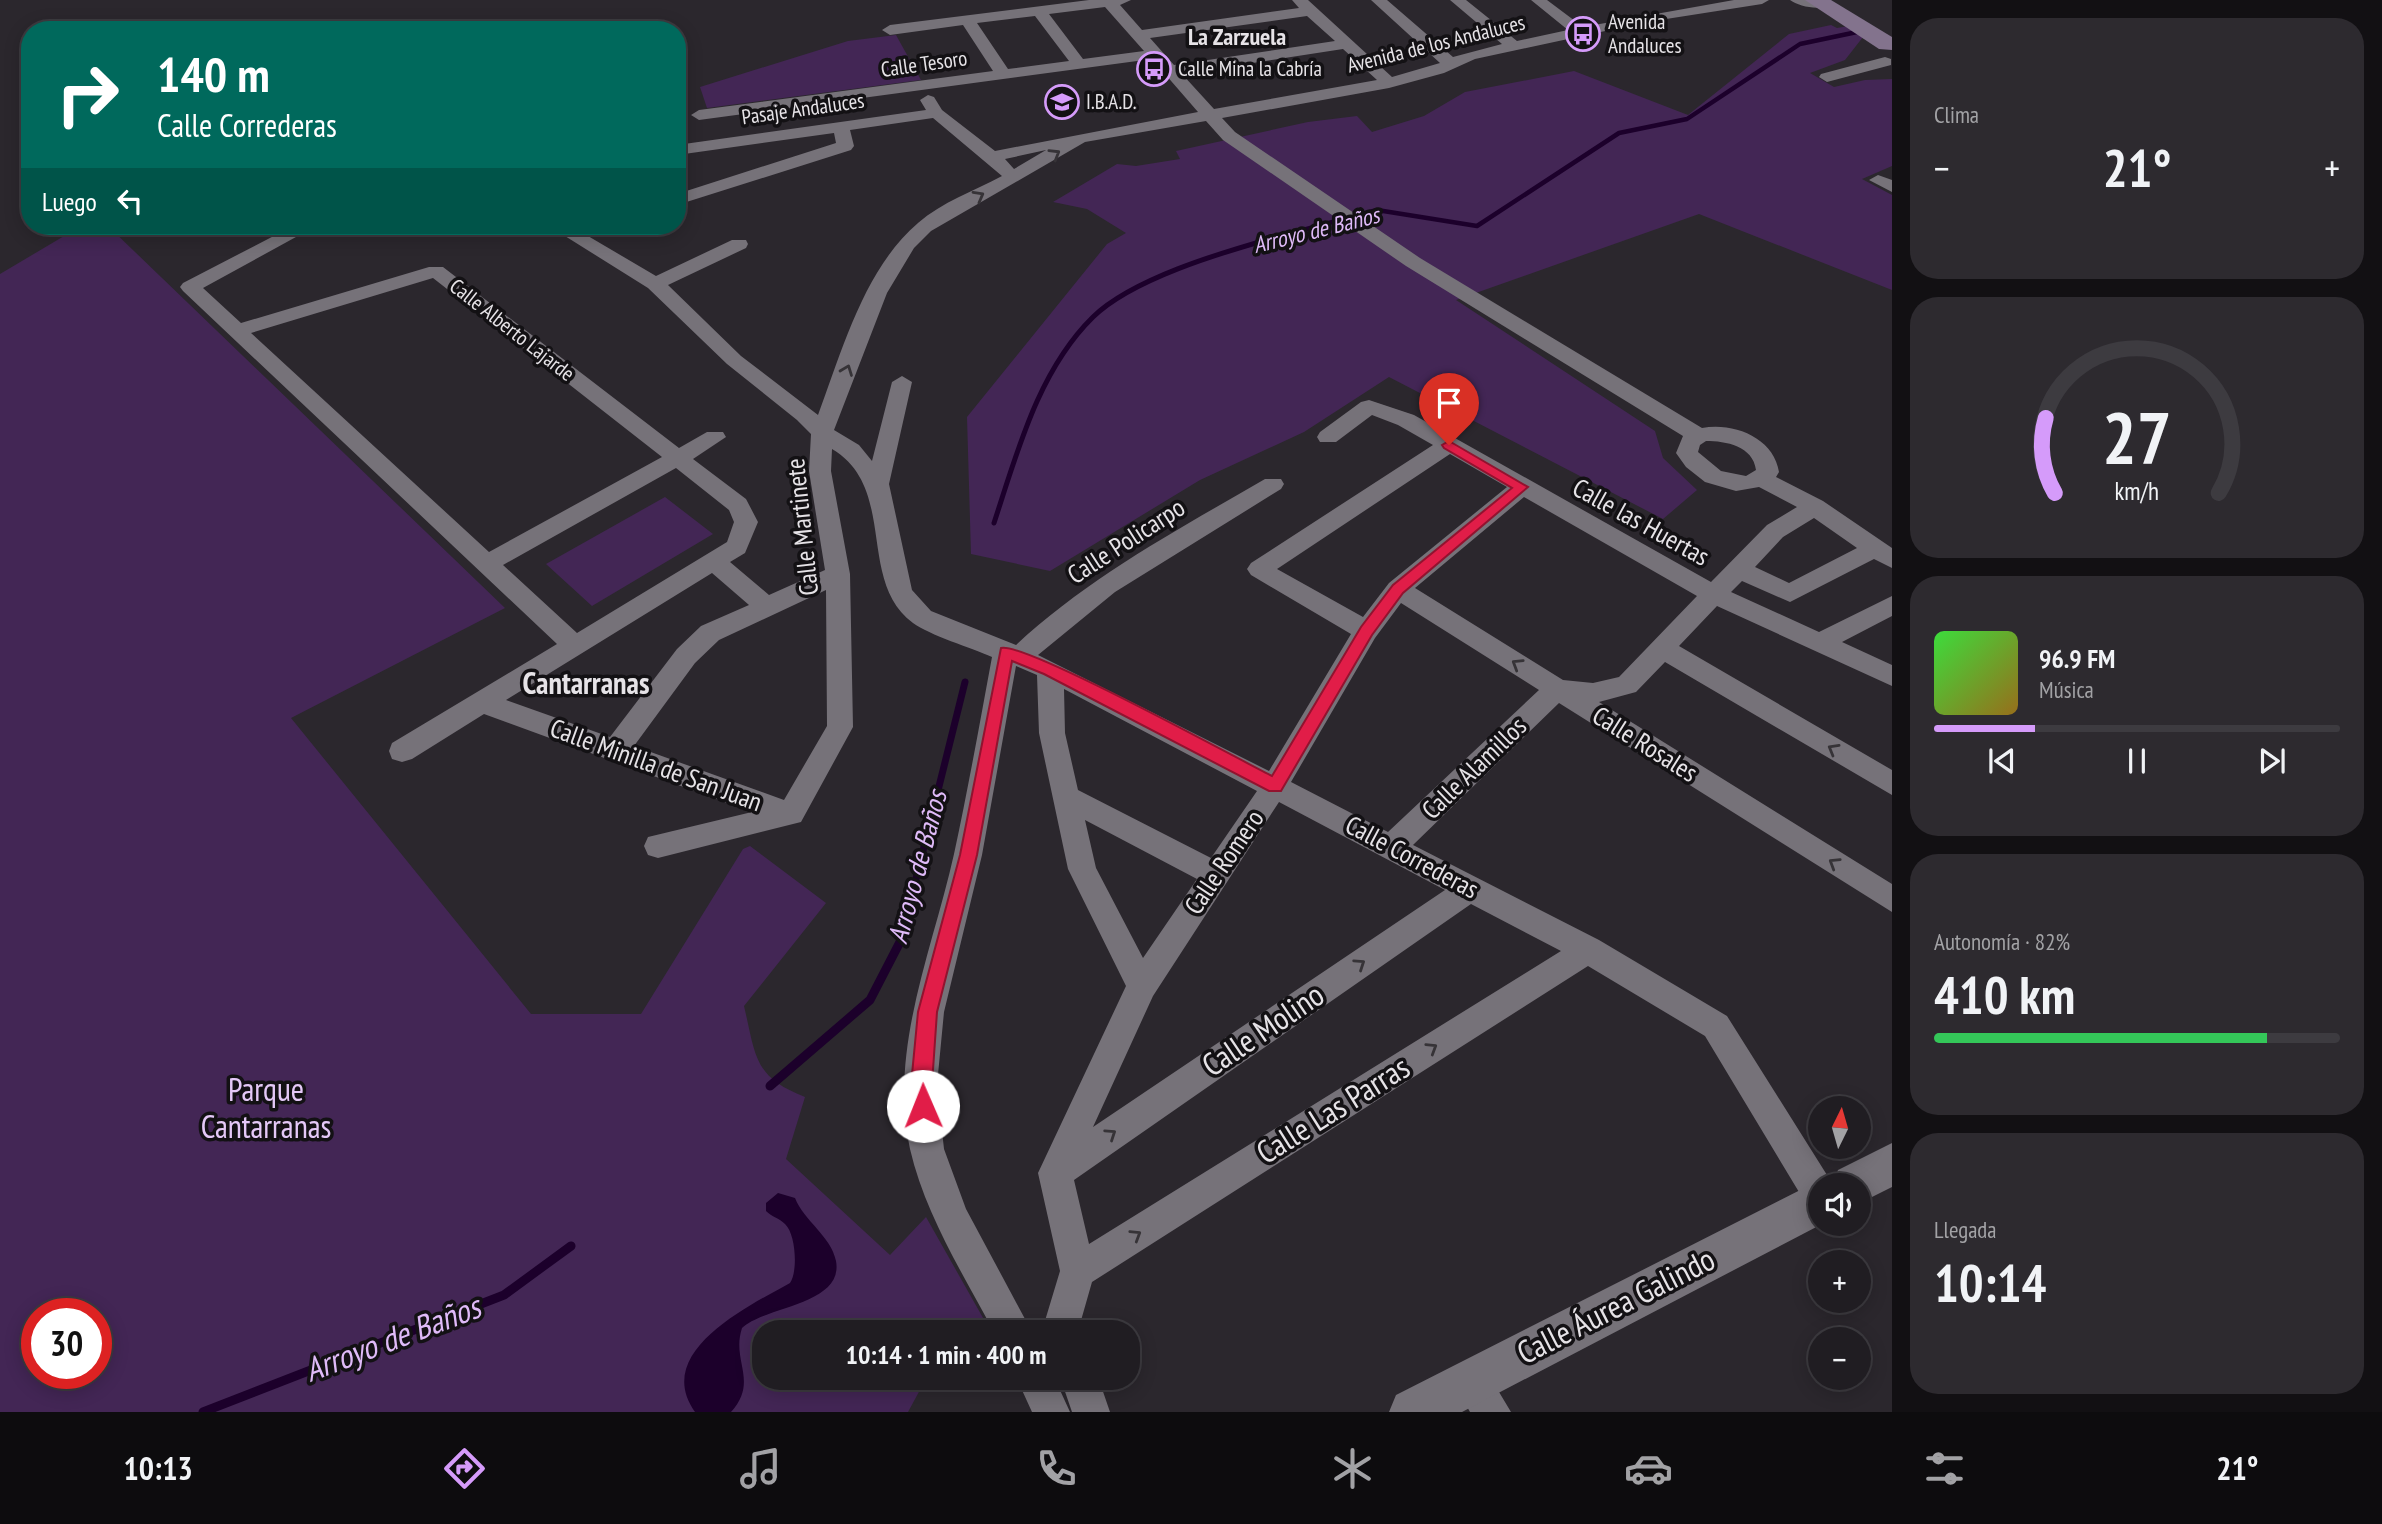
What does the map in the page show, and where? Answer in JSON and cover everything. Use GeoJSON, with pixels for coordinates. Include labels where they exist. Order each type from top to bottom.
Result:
{"type":"FeatureCollection","features":[{"type":"Feature","properties":{"kind":"main road"},"geometry":{"type":"LineString","coordinates":[[1820,2],[1889,54]]}},
{"type":"Feature","properties":{"kind":"street"},"geometry":{"type":"LineString","coordinates":[[890,30],[1127,0]]}},
{"type":"Feature","properties":{"kind":"street"},"geometry":{"type":"LineString","coordinates":[[1378,0],[1451,64]]}},
{"type":"Feature","properties":{"kind":"street"},"geometry":{"type":"LineString","coordinates":[[1457,0],[1514,46]]}},
{"type":"Feature","properties":{"kind":"street"},"geometry":{"type":"LineString","coordinates":[[1538,0],[1580,32]]}},
{"type":"Feature","properties":{"kind":"street","name":"Avenida de los Andaluces"},"geometry":{"type":"LineString","coordinates":[[1080,138],[1390,83],[1451,64],[1470,55],[1647,18],[1762,0]]}},
{"type":"Feature","properties":{"kind":"street"},"geometry":{"type":"LineString","coordinates":[[1797,0],[1820,2]]}},
{"type":"Feature","properties":{"kind":"street"},"geometry":{"type":"LineString","coordinates":[[1109,2],[1207,115],[1229,136],[1413,262],[1699,436]]}},
{"type":"Feature","properties":{"kind":"street"},"geometry":{"type":"LineString","coordinates":[[1138,35],[1305,6],[1390,83]]}},
{"type":"Feature","properties":{"kind":"street"},"geometry":{"type":"LineString","coordinates":[[1631,6],[1647,18]]}},
{"type":"Feature","properties":{"kind":"street"},"geometry":{"type":"LineString","coordinates":[[1039,11],[1079,64]]}},
{"type":"Feature","properties":{"kind":"street"},"geometry":{"type":"LineString","coordinates":[[967,20],[1004,75]]}},
{"type":"Feature","properties":{"kind":"street"},"geometry":{"type":"LineString","coordinates":[[1168,71],[1346,44]]}},
{"type":"Feature","properties":{"kind":"street","name":"Calle Tesoro"},"geometry":{"type":"LineString","coordinates":[[710,145],[701,121],[920,86],[1154,54]]}},
{"type":"Feature","properties":{"kind":"street"},"geometry":{"type":"LineString","coordinates":[[1827,77],[1889,54]]}},
{"type":"Feature","properties":{"kind":"street"},"geometry":{"type":"LineString","coordinates":[[920,86],[936,113],[1013,177]]}},
{"type":"Feature","properties":{"kind":"street","name":"Pasaje Andaluces"},"geometry":{"type":"LineString","coordinates":[[686,149],[936,113]]}},
{"type":"Feature","properties":{"kind":"street"},"geometry":{"type":"LineString","coordinates":[[686,192],[767,172],[845,146],[841,127]]}},
{"type":"Feature","properties":{"kind":"street"},"geometry":{"type":"LineString","coordinates":[[992,157],[1080,138]]}},
{"type":"Feature","properties":{"kind":"street"},"geometry":{"type":"LineString","coordinates":[[878,484],[851,450],[822,433],[858,336],[900,253],[924,227],[1080,138]]}},
{"type":"Feature","properties":{"kind":"street"},"geometry":{"type":"LineString","coordinates":[[753,139],[767,172]]}},
{"type":"Feature","properties":{"kind":"street"},"geometry":{"type":"LineString","coordinates":[[287,235],[190,287],[574,645]]}},
{"type":"Feature","properties":{"kind":"street","name":"Calle Martinete"},"geometry":{"type":"LineString","coordinates":[[573,235],[655,284],[734,360],[805,415],[822,433],[820,471],[838,574],[840,727],[791,814]]}},
{"type":"Feature","properties":{"kind":"street"},"geometry":{"type":"LineString","coordinates":[[655,284],[739,244]]}},
{"type":"Feature","properties":{"kind":"street","name":"Calle Alberto Lajarde"},"geometry":{"type":"LineString","coordinates":[[237,331],[436,271],[738,505],[746,522],[737,547],[713,561]]}},
{"type":"Feature","properties":{"kind":"street"},"geometry":{"type":"LineString","coordinates":[[878,484],[902,382]]}},
{"type":"Feature","properties":{"kind":"street","name":"Calle las Huertas"},"geometry":{"type":"LineString","coordinates":[[1328,437],[1369,407],[1406,420],[1713,594],[1891,675]]}},
{"type":"Feature","properties":{"kind":"street"},"geometry":{"type":"LineString","coordinates":[[1762,479],[1768,472],[1768,463],[1751,444],[1721,434],[1699,436],[1688,444],[1687,453],[1704,472],[1734,483],[1762,479],[1815,507],[1884,554]]}},
{"type":"Feature","properties":{"kind":"street"},"geometry":{"type":"LineString","coordinates":[[486,564],[715,437]]}},
{"type":"Feature","properties":{"kind":"street"},"geometry":{"type":"LineString","coordinates":[[1366,631],[1259,569],[1449,445]]}},
{"type":"Feature","properties":{"kind":"street","name":"Calle Correderas"},"geometry":{"type":"LineString","coordinates":[[878,484],[900,593],[922,617],[1050,670],[1588,950],[1716,1026],[1808,1176]]}},
{"type":"Feature","properties":{"kind":"street","name":"Calle Policarpo"},"geometry":{"type":"LineString","coordinates":[[1013,654],[1151,558],[1273,484]]}},
{"type":"Feature","properties":{"kind":"street","name":"Calle Romero"},"geometry":{"type":"LineString","coordinates":[[1055,1173],[1142,986],[1275,786],[1366,631],[1398,589],[1521,487]]}},
{"type":"Feature","properties":{"kind":"street"},"geometry":{"type":"LineString","coordinates":[[1557,689],[1593,693],[1628,685],[1775,531],[1815,507]]}},
{"type":"Feature","properties":{"kind":"street"},"geometry":{"type":"LineString","coordinates":[[1738,569],[1790,593],[1884,554]]}},
{"type":"Feature","properties":{"kind":"street"},"geometry":{"type":"LineString","coordinates":[[402,751],[713,561],[766,606]]}},
{"type":"Feature","properties":{"kind":"street"},"geometry":{"type":"LineString","coordinates":[[614,752],[686,656],[710,633],[838,574]]}},
{"type":"Feature","properties":{"kind":"street","name":"Calle Rosales"},"geometry":{"type":"LineString","coordinates":[[1398,589],[1892,899]]}},
{"type":"Feature","properties":{"kind":"street"},"geometry":{"type":"LineString","coordinates":[[1820,643],[1892,605]]}},
{"type":"Feature","properties":{"kind":"street"},"geometry":{"type":"LineString","coordinates":[[1662,648],[1892,784]]}},
{"type":"Feature","properties":{"kind":"street"},"geometry":{"type":"LineString","coordinates":[[1007,1320],[952,1218],[927,1149],[921,1085],[928,1012],[968,855],[1013,654]]}},
{"type":"Feature","properties":{"kind":"street"},"geometry":{"type":"LineString","coordinates":[[1050,670],[1052,733],[1082,869],[1142,986]]}},
{"type":"Feature","properties":{"kind":"street","name":"Calle Alamillos"},"geometry":{"type":"LineString","coordinates":[[1392,847],[1557,689]]}},
{"type":"Feature","properties":{"kind":"street","name":"Calle Minilla de San Juan"},"geometry":{"type":"LineString","coordinates":[[481,702],[791,814]]}},
{"type":"Feature","properties":{"kind":"street"},"geometry":{"type":"LineString","coordinates":[[1066,797],[1216,875]]}},
{"type":"Feature","properties":{"kind":"street"},"geometry":{"type":"LineString","coordinates":[[658,846],[791,814]]}},
{"type":"Feature","properties":{"kind":"street","name":"Calle Molino"},"geometry":{"type":"LineString","coordinates":[[1055,1173],[1471,888]]}},
{"type":"Feature","properties":{"kind":"street","name":"Calle Las Parras"},"geometry":{"type":"LineString","coordinates":[[1078,1271],[1588,950]]}},
{"type":"Feature","properties":{"kind":"street"},"geometry":{"type":"LineString","coordinates":[[1871,1175],[1892,1164]]}},
{"type":"Feature","properties":{"kind":"street"},"geometry":{"type":"LineString","coordinates":[[1055,1173],[1078,1271],[1063,1320]]}},
{"type":"Feature","properties":{"kind":"street","name":"Calle Áurea Galindo"},"geometry":{"type":"LineString","coordinates":[[1413,1412],[1482,1396],[1808,1209]]}},
{"type":"Feature","properties":{"kind":"street"},"geometry":{"type":"LineString","coordinates":[[1041,1390],[1051,1412]]}},
{"type":"Feature","properties":{"kind":"street"},"geometry":{"type":"LineString","coordinates":[[1083,1390],[1091,1412]]}},
{"type":"Feature","properties":{"kind":"green space"},"geometry":{"type":"Polygon","coordinates":[[[1831,25],[1837,28],[1849,26],[1863,37],[1845,60],[1810,73],[1834,87],[1865,80],[1892,79],[1892,166],[1862,179],[1892,195],[1892,290],[1699,214],[1456,300],[1655,431],[1663,458],[1697,490],[1663,519],[1389,377],[1304,432],[1200,480],[1050,571],[971,554],[967,417],[1107,244],[1126,233],[1087,209],[1053,202],[1117,164],[1136,166],[1180,159],[1176,151],[1308,122],[1357,116],[1372,132],[1424,116],[1465,92],[1574,71],[1688,115],[1789,34],[1831,25]]]}},
{"type":"Feature","properties":{"kind":"green space"},"geometry":{"type":"Polygon","coordinates":[[[896,35],[921,80],[707,108],[700,87],[848,41],[896,35]]]}},
{"type":"Feature","properties":{"kind":"green space","name":"Parque Cantarranas"},"geometry":{"type":"Polygon","coordinates":[[[66,235],[117,235],[505,608],[291,718],[531,1014],[641,1014],[743,849],[750,846],[826,903],[744,1006],[755,1051],[766,1073],[805,1097],[786,1159],[890,1255],[926,1217],[984,1320],[752,1320],[752,1390],[920,1390],[908,1412],[0,1412],[0,274],[66,235]]]}},
{"type":"Feature","properties":{"kind":"green space"},"geometry":{"type":"Polygon","coordinates":[[[665,497],[713,534],[592,606],[546,564],[665,497]]]}},
{"type":"Feature","properties":{"kind":"shaded area"},"geometry":{"type":"Polygon","coordinates":[[[778,1193],[795,1198],[829,1244],[836,1261],[835,1276],[828,1287],[816,1296],[752,1320],[742,1328],[740,1351],[744,1380],[739,1401],[731,1412],[695,1412],[685,1390],[686,1370],[695,1351],[731,1318],[790,1283],[793,1278],[795,1253],[792,1236],[785,1224],[766,1211],[766,1203],[778,1193]]]}},
{"type":"Feature","properties":{"kind":"waterway","name":"Arroyo de Baños"},"geometry":{"type":"LineString","coordinates":[[1271,239],[1377,210],[1477,226],[1619,133],[1687,119],[1800,44],[1857,32]]}},
{"type":"Feature","properties":{"kind":"waterway","name":"Arroyo de Baños"},"geometry":{"type":"LineString","coordinates":[[994,523],[1021,441],[1044,387],[1074,338],[1093,317],[1110,303],[1153,279],[1271,239]]}},
{"type":"Feature","properties":{"kind":"waterway","name":"Arroyo de Baños"},"geometry":{"type":"LineString","coordinates":[[1266,240],[1271,239]]}},
{"type":"Feature","properties":{"kind":"waterway","name":"Arroyo de Baños"},"geometry":{"type":"LineString","coordinates":[[904,927],[965,682]]}},
{"type":"Feature","properties":{"kind":"waterway","name":"Arroyo de Baños"},"geometry":{"type":"LineString","coordinates":[[770,1086],[870,1000],[901,940],[905,925]]}},
{"type":"Feature","properties":{"kind":"waterway","name":"Arroyo de Baños"},"geometry":{"type":"LineString","coordinates":[[203,1412],[504,1295],[571,1246]]}},
{"type":"Feature","properties":{"kind":"place","name":"Avenida Andaluces"},"geometry":{"type":"Point","coordinates":[1583,34]}},
{"type":"Feature","properties":{"kind":"place","name":"Calle Mina la Cabría"},"geometry":{"type":"Point","coordinates":[1154,69]}},
{"type":"Feature","properties":{"kind":"place","name":"I.B.A.D."},"geometry":{"type":"Point","coordinates":[1062,102]}},
{"type":"Feature","properties":{"kind":"district","name":"La Zarzuela"},"geometry":{"type":"Point","coordinates":[1237,37]}},
{"type":"Feature","properties":{"kind":"district","name":"Cantarranas"},"geometry":{"type":"Point","coordinates":[586,684]}},
{"type":"Feature","properties":{"kind":"route"},"geometry":{"type":"LineString","coordinates":[[923,1106],[921,1085],[928,1012],[968,855],[1006,652],[1050,670],[1275,786],[1366,631],[1398,589],[1521,487],[1449,445]]}}]}
